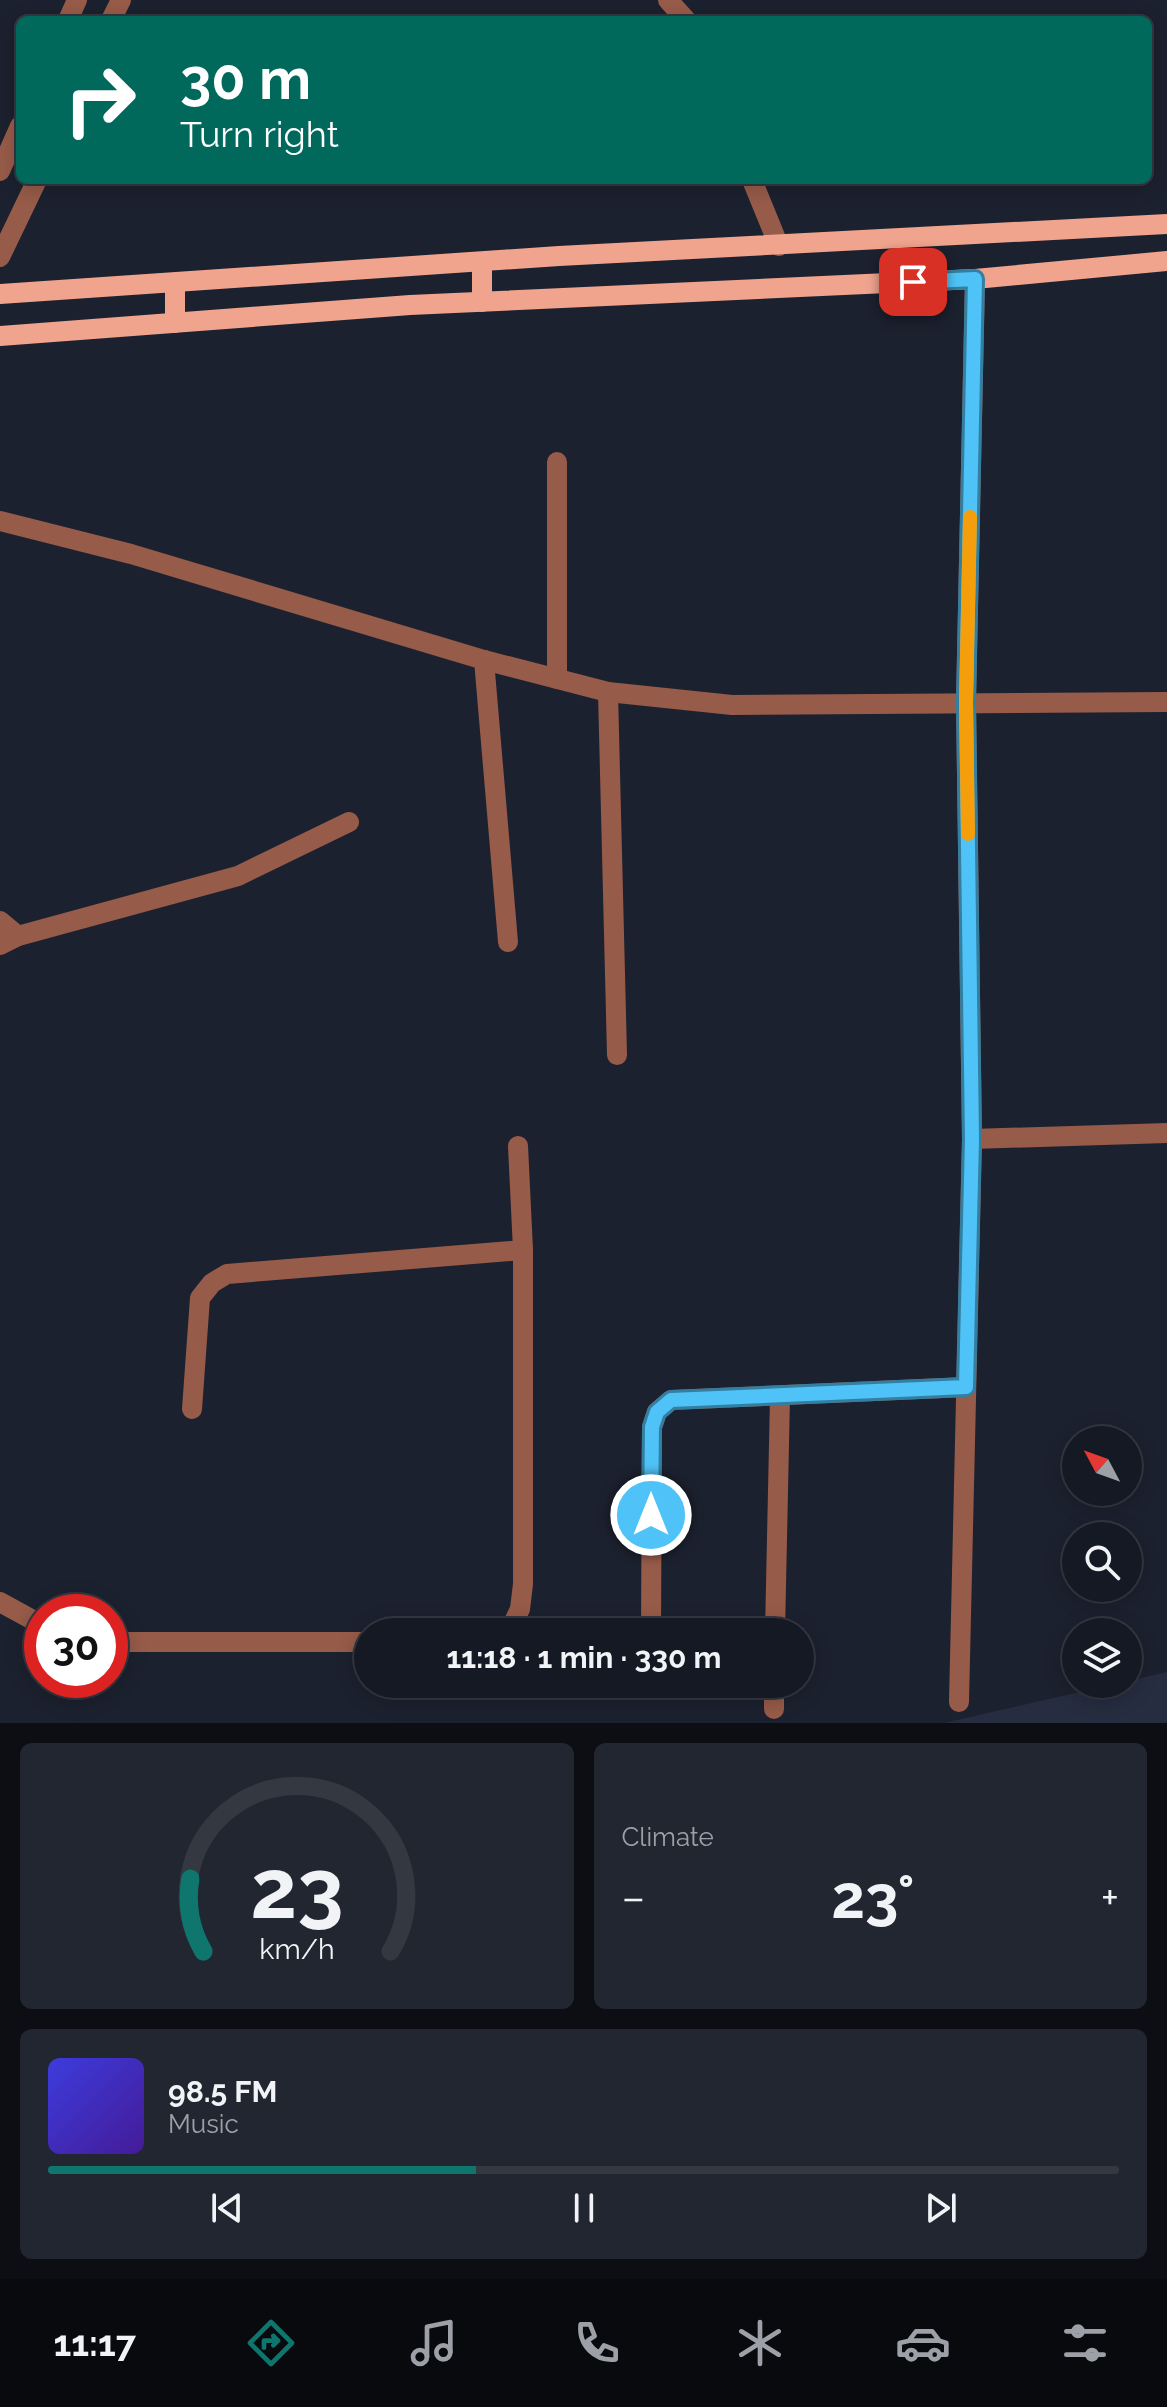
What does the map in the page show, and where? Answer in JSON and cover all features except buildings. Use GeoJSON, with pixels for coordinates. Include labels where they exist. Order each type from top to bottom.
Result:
{"type":"FeatureCollection","features":[{"type":"Feature","properties":{"kind":"main road"},"geometry":{"type":"LineString","coordinates":[[0,294],[482,262],[1167,224]]}},
{"type":"Feature","properties":{"kind":"main road"},"geometry":{"type":"LineString","coordinates":[[0,336],[482,302],[975,279],[1167,261]]}},
{"type":"Feature","properties":{"kind":"main road"},"geometry":{"type":"LineString","coordinates":[[482,262],[482,302]]}},
{"type":"Feature","properties":{"kind":"main road"},"geometry":{"type":"LineString","coordinates":[[175,283],[175,323]]}},
{"type":"Feature","properties":{"kind":"street"},"geometry":{"type":"LineString","coordinates":[[668,0],[682,16]]}},
{"type":"Feature","properties":{"kind":"street"},"geometry":{"type":"LineString","coordinates":[[0,171],[16,135]]}},
{"type":"Feature","properties":{"kind":"street"},"geometry":{"type":"LineString","coordinates":[[0,257],[35,184]]}},
{"type":"Feature","properties":{"kind":"street"},"geometry":{"type":"LineString","coordinates":[[754,184],[779,246]]}},
{"type":"Feature","properties":{"kind":"street"},"geometry":{"type":"LineString","coordinates":[[959,1702],[972,1139],[966,702],[975,279]]}},
{"type":"Feature","properties":{"kind":"street"},"geometry":{"type":"LineString","coordinates":[[557,462],[557,679]]}},
{"type":"Feature","properties":{"kind":"street"},"geometry":{"type":"LineString","coordinates":[[0,521],[131,554],[484,660],[608,692],[732,705],[1167,702]]}},
{"type":"Feature","properties":{"kind":"street"},"geometry":{"type":"LineString","coordinates":[[484,660],[508,942]]}},
{"type":"Feature","properties":{"kind":"street"},"geometry":{"type":"LineString","coordinates":[[608,692],[617,1055]]}},
{"type":"Feature","properties":{"kind":"street"},"geometry":{"type":"LineString","coordinates":[[0,921],[9,940],[238,876],[349,822]]}},
{"type":"Feature","properties":{"kind":"street"},"geometry":{"type":"LineString","coordinates":[[972,1139],[1167,1133]]}},
{"type":"Feature","properties":{"kind":"street"},"geometry":{"type":"LineString","coordinates":[[516,1618],[523,1584],[523,1250],[518,1146]]}},
{"type":"Feature","properties":{"kind":"street"},"geometry":{"type":"LineString","coordinates":[[192,1409],[200,1298],[212,1283],[227,1274],[523,1250]]}},
{"type":"Feature","properties":{"kind":"street"},"geometry":{"type":"LineString","coordinates":[[651,1618],[652,1427],[657,1412],[671,1400],[966,1387]]}},
{"type":"Feature","properties":{"kind":"street"},"geometry":{"type":"LineString","coordinates":[[775,1618],[780,1397]]}},
{"type":"Feature","properties":{"kind":"street"},"geometry":{"type":"LineString","coordinates":[[0,1602],[24,1615]]}},
{"type":"Feature","properties":{"kind":"street"},"geometry":{"type":"LineString","coordinates":[[128,1642],[354,1642]]}},
{"type":"Feature","properties":{"kind":"street"},"geometry":{"type":"LineString","coordinates":[[774,1698],[774,1709]]}},
{"type":"Feature","properties":{"kind":"shaded area"},"geometry":{"type":"Polygon","coordinates":[[[1167,1672],[1167,1723],[944,1723],[1062,1696],[1142,1698],[1142,1678],[1167,1672]]]}},
{"type":"Feature","properties":{"kind":"slow traffic"},"geometry":{"type":"LineString","coordinates":[[968,834],[966,702],[970,517]]}},
{"type":"Feature","properties":{"kind":"route"},"geometry":{"type":"LineString","coordinates":[[651,1515],[652,1427],[657,1412],[671,1400],[966,1387],[972,1139],[966,702],[975,279],[913,282]]}}]}
